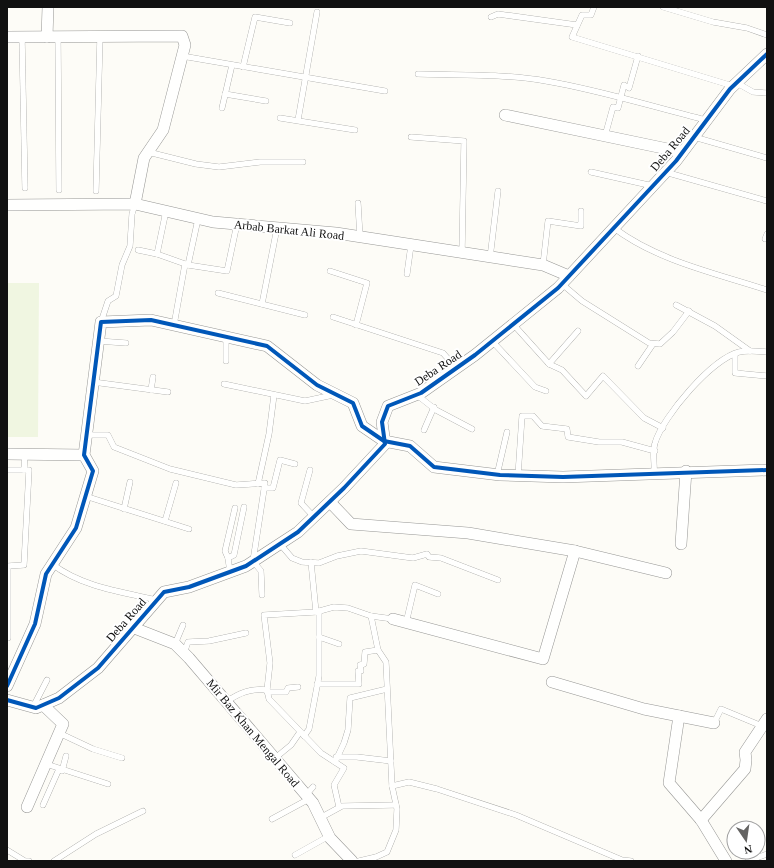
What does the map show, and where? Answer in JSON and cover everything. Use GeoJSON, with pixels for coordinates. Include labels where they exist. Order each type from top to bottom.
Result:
{"type":"FeatureCollection","features":[{"type":"Feature","properties":{"kind":"street"},"geometry":{"type":"LineString","coordinates":[[48,7],[53,37]]}},
{"type":"Feature","properties":{"kind":"street"},"geometry":{"type":"LineString","coordinates":[[7,37],[182,36],[184,45],[182,56],[162,130],[144,158],[135,204]]}},
{"type":"Feature","properties":{"kind":"street","name":"Deba Road"},"geometry":{"type":"LineString","coordinates":[[38,706],[58,698],[98,668],[164,592],[189,587],[230,572],[253,561],[298,532],[330,502],[385,444],[382,422],[388,406],[417,395],[456,368],[492,341],[566,280],[653,186],[735,85],[767,54]]}},
{"type":"Feature","properties":{"kind":"street"},"geometry":{"type":"LineString","coordinates":[[505,116],[682,152]]}},
{"type":"Feature","properties":{"kind":"street","name":"Arbab Barkat Ali Road"},"geometry":{"type":"LineString","coordinates":[[7,205],[135,204],[198,219],[360,237],[462,254],[543,265],[566,280]]}},
{"type":"Feature","properties":{"kind":"street"},"geometry":{"type":"LineString","coordinates":[[7,686],[35,624],[46,574],[76,528],[93,471],[84,455],[85,435],[101,322],[151,320],[267,346],[317,385],[353,403],[362,426],[384,440],[410,446],[434,467],[497,475],[563,477],[767,470]]}},
{"type":"Feature","properties":{"kind":"street"},"geometry":{"type":"LineString","coordinates":[[7,454],[84,455]]}},
{"type":"Feature","properties":{"kind":"street"},"geometry":{"type":"LineString","coordinates":[[681,544],[686,472]]}},
{"type":"Feature","properties":{"kind":"street"},"geometry":{"type":"LineString","coordinates":[[330,502],[351,524],[468,532],[575,552],[666,573]]}},
{"type":"Feature","properties":{"kind":"street"},"geometry":{"type":"LineString","coordinates":[[393,619],[543,659],[575,552]]}},
{"type":"Feature","properties":{"kind":"street","name":"Mir Baz Khan Mengal Road"},"geometry":{"type":"LineString","coordinates":[[134,628],[175,644],[184,653],[274,759],[309,793],[329,836],[352,861]]}},
{"type":"Feature","properties":{"kind":"street"},"geometry":{"type":"LineString","coordinates":[[552,682],[644,709],[714,723]]}},
{"type":"Feature","properties":{"kind":"street"},"geometry":{"type":"LineString","coordinates":[[7,700],[38,706],[63,724],[27,807]]}},
{"type":"Feature","properties":{"kind":"street"},"geometry":{"type":"LineString","coordinates":[[679,716],[669,783],[701,820],[726,861]]}},
{"type":"Feature","properties":{"kind":"street"},"geometry":{"type":"LineString","coordinates":[[701,820],[746,769],[745,752],[764,723]]}},
{"type":"Feature","properties":{"kind":"lane"},"geometry":{"type":"LineString","coordinates":[[594,7],[591,16],[582,15],[572,37],[735,85],[753,92],[767,93]]}},
{"type":"Feature","properties":{"kind":"lane"},"geometry":{"type":"LineString","coordinates":[[664,7],[713,22],[747,28],[767,35]]}},
{"type":"Feature","properties":{"kind":"lane"},"geometry":{"type":"LineString","coordinates":[[298,120],[317,12]]}},
{"type":"Feature","properties":{"kind":"lane"},"geometry":{"type":"LineString","coordinates":[[491,17],[498,14],[577,26]]}},
{"type":"Feature","properties":{"kind":"lane"},"geometry":{"type":"LineString","coordinates":[[243,67],[255,17],[290,22]]}},
{"type":"Feature","properties":{"kind":"lane"},"geometry":{"type":"LineString","coordinates":[[96,191],[100,36]]}},
{"type":"Feature","properties":{"kind":"lane"},"geometry":{"type":"LineString","coordinates":[[22,37],[25,188]]}},
{"type":"Feature","properties":{"kind":"lane"},"geometry":{"type":"LineString","coordinates":[[53,37],[59,190]]}},
{"type":"Feature","properties":{"kind":"lane"},"geometry":{"type":"LineString","coordinates":[[182,56],[385,91]]}},
{"type":"Feature","properties":{"kind":"lane"},"geometry":{"type":"LineString","coordinates":[[605,136],[613,107],[618,108],[624,86],[629,88],[638,56]]}},
{"type":"Feature","properties":{"kind":"lane"},"geometry":{"type":"LineString","coordinates":[[222,108],[232,65]]}},
{"type":"Feature","properties":{"kind":"lane"},"geometry":{"type":"LineString","coordinates":[[418,74],[483,75],[545,81],[706,120]]}},
{"type":"Feature","properties":{"kind":"lane"},"geometry":{"type":"LineString","coordinates":[[225,94],[266,101]]}},
{"type":"Feature","properties":{"kind":"lane"},"geometry":{"type":"LineString","coordinates":[[280,118],[355,130]]}},
{"type":"Feature","properties":{"kind":"lane"},"geometry":{"type":"LineString","coordinates":[[411,137],[464,141],[462,254]]}},
{"type":"Feature","properties":{"kind":"lane"},"geometry":{"type":"LineString","coordinates":[[694,137],[767,158]]}},
{"type":"Feature","properties":{"kind":"lane"},"geometry":{"type":"LineString","coordinates":[[148,152],[196,164],[219,167],[260,162],[303,162]]}},
{"type":"Feature","properties":{"kind":"lane"},"geometry":{"type":"LineString","coordinates":[[591,172],[653,186]]}},
{"type":"Feature","properties":{"kind":"lane"},"geometry":{"type":"LineString","coordinates":[[665,172],[767,201]]}},
{"type":"Feature","properties":{"kind":"lane"},"geometry":{"type":"LineString","coordinates":[[490,258],[498,191]]}},
{"type":"Feature","properties":{"kind":"lane"},"geometry":{"type":"LineString","coordinates":[[358,203],[360,237]]}},
{"type":"Feature","properties":{"kind":"lane"},"geometry":{"type":"LineString","coordinates":[[101,322],[108,301],[116,296],[122,265],[130,246],[132,214],[135,204]]}},
{"type":"Feature","properties":{"kind":"lane"},"geometry":{"type":"LineString","coordinates":[[157,254],[166,211]]}},
{"type":"Feature","properties":{"kind":"lane"},"geometry":{"type":"LineString","coordinates":[[543,265],[548,221],[581,226],[581,211]]}},
{"type":"Feature","properties":{"kind":"lane"},"geometry":{"type":"LineString","coordinates":[[174,325],[198,219]]}},
{"type":"Feature","properties":{"kind":"lane"},"geometry":{"type":"LineString","coordinates":[[138,250],[157,254],[187,265],[228,271],[236,224]]}},
{"type":"Feature","properties":{"kind":"lane"},"geometry":{"type":"LineString","coordinates":[[262,304],[277,228]]}},
{"type":"Feature","properties":{"kind":"lane"},"geometry":{"type":"LineString","coordinates":[[614,228],[632,242],[654,252],[767,290]]}},
{"type":"Feature","properties":{"kind":"lane"},"geometry":{"type":"LineString","coordinates":[[408,274],[411,246]]}},
{"type":"Feature","properties":{"kind":"lane"},"geometry":{"type":"LineString","coordinates":[[330,271],[367,283],[356,325]]}},
{"type":"Feature","properties":{"kind":"lane"},"geometry":{"type":"LineString","coordinates":[[566,280],[582,302],[649,343],[660,344],[689,311]]}},
{"type":"Feature","properties":{"kind":"lane"},"geometry":{"type":"LineString","coordinates":[[218,293],[305,315]]}},
{"type":"Feature","properties":{"kind":"lane"},"geometry":{"type":"LineString","coordinates":[[676,304],[715,326],[750,351]]}},
{"type":"Feature","properties":{"kind":"lane"},"geometry":{"type":"LineString","coordinates":[[333,317],[443,353],[456,368]]}},
{"type":"Feature","properties":{"kind":"lane"},"geometry":{"type":"LineString","coordinates":[[513,324],[549,364],[562,370],[586,396],[603,376],[644,418],[663,428]]}},
{"type":"Feature","properties":{"kind":"lane"},"geometry":{"type":"LineString","coordinates":[[549,364],[578,331]]}},
{"type":"Feature","properties":{"kind":"lane"},"geometry":{"type":"LineString","coordinates":[[226,336],[226,361]]}},
{"type":"Feature","properties":{"kind":"lane"},"geometry":{"type":"LineString","coordinates":[[98,341],[126,343]]}},
{"type":"Feature","properties":{"kind":"lane"},"geometry":{"type":"LineString","coordinates":[[492,341],[534,387],[546,391]]}},
{"type":"Feature","properties":{"kind":"lane"},"geometry":{"type":"LineString","coordinates":[[638,366],[653,344]]}},
{"type":"Feature","properties":{"kind":"lane"},"geometry":{"type":"LineString","coordinates":[[654,475],[655,444],[669,414],[684,396],[712,368],[735,354],[750,351],[767,352]]}},
{"type":"Feature","properties":{"kind":"lane"},"geometry":{"type":"LineString","coordinates":[[735,354],[735,373],[767,376]]}},
{"type":"Feature","properties":{"kind":"lane"},"geometry":{"type":"LineString","coordinates":[[151,390],[153,376]]}},
{"type":"Feature","properties":{"kind":"lane"},"geometry":{"type":"LineString","coordinates":[[93,382],[168,392]]}},
{"type":"Feature","properties":{"kind":"lane"},"geometry":{"type":"LineString","coordinates":[[224,384],[305,401],[336,394]]}},
{"type":"Feature","properties":{"kind":"lane"},"geometry":{"type":"LineString","coordinates":[[258,484],[269,434],[274,394]]}},
{"type":"Feature","properties":{"kind":"lane"},"geometry":{"type":"LineString","coordinates":[[417,395],[434,407],[472,428]]}},
{"type":"Feature","properties":{"kind":"lane"},"geometry":{"type":"LineString","coordinates":[[424,430],[434,407]]}},
{"type":"Feature","properties":{"kind":"lane"},"geometry":{"type":"LineString","coordinates":[[518,476],[522,416],[533,416],[542,426],[567,429],[568,437],[599,442],[622,442],[655,451]]}},
{"type":"Feature","properties":{"kind":"lane"},"geometry":{"type":"LineString","coordinates":[[497,475],[507,432]]}},
{"type":"Feature","properties":{"kind":"lane"},"geometry":{"type":"LineString","coordinates":[[85,435],[108,435],[114,447],[170,469],[236,484],[265,484],[253,561],[261,571],[262,596]]}},
{"type":"Feature","properties":{"kind":"lane"},"geometry":{"type":"LineString","coordinates":[[24,470],[25,454]]}},
{"type":"Feature","properties":{"kind":"lane"},"geometry":{"type":"LineString","coordinates":[[264,488],[273,488],[280,460],[294,464]]}},
{"type":"Feature","properties":{"kind":"lane"},"geometry":{"type":"LineString","coordinates":[[7,470],[29,470],[24,565],[8,566],[8,638]]}},
{"type":"Feature","properties":{"kind":"lane"},"geometry":{"type":"LineString","coordinates":[[310,470],[301,503],[314,517]]}},
{"type":"Feature","properties":{"kind":"lane"},"geometry":{"type":"LineString","coordinates":[[124,509],[130,482]]}},
{"type":"Feature","properties":{"kind":"lane"},"geometry":{"type":"LineString","coordinates":[[165,522],[176,483]]}},
{"type":"Feature","properties":{"kind":"lane"},"geometry":{"type":"LineString","coordinates":[[85,496],[189,529]]}},
{"type":"Feature","properties":{"kind":"lane"},"geometry":{"type":"LineString","coordinates":[[228,558],[234,555],[244,507]]}},
{"type":"Feature","properties":{"kind":"lane"},"geometry":{"type":"LineString","coordinates":[[230,572],[228,558],[225,551],[235,508]]}},
{"type":"Feature","properties":{"kind":"lane"},"geometry":{"type":"LineString","coordinates":[[280,544],[292,558],[302,562],[319,563],[337,556],[361,551],[414,558],[427,554],[429,557],[441,558],[498,580]]}},
{"type":"Feature","properties":{"kind":"lane"},"geometry":{"type":"LineString","coordinates":[[274,759],[308,729],[317,684],[319,637],[318,612],[311,562]]}},
{"type":"Feature","properties":{"kind":"lane"},"geometry":{"type":"LineString","coordinates":[[52,564],[63,572],[94,585],[157,600]]}},
{"type":"Feature","properties":{"kind":"lane"},"geometry":{"type":"LineString","coordinates":[[406,622],[415,585],[438,594]]}},
{"type":"Feature","properties":{"kind":"lane"},"geometry":{"type":"LineString","coordinates":[[339,807],[334,785],[344,768],[335,760],[321,753],[269,699],[267,691],[270,663],[264,615],[318,612],[334,607],[348,608],[371,616],[393,619]]}},
{"type":"Feature","properties":{"kind":"lane"},"geometry":{"type":"LineString","coordinates":[[359,861],[376,857],[387,852],[396,830],[396,805],[392,786],[386,662],[378,650],[371,616]]}},
{"type":"Feature","properties":{"kind":"lane"},"geometry":{"type":"LineString","coordinates":[[175,644],[183,625]]}},
{"type":"Feature","properties":{"kind":"lane"},"geometry":{"type":"LineString","coordinates":[[184,653],[188,642],[210,641],[246,634]]}},
{"type":"Feature","properties":{"kind":"lane"},"geometry":{"type":"LineString","coordinates":[[319,637],[339,644]]}},
{"type":"Feature","properties":{"kind":"lane"},"geometry":{"type":"LineString","coordinates":[[317,684],[359,684],[358,671],[361,671],[360,665],[364,664],[365,652],[378,650]]}},
{"type":"Feature","properties":{"kind":"lane"},"geometry":{"type":"LineString","coordinates":[[38,706],[47,680]]}},
{"type":"Feature","properties":{"kind":"lane"},"geometry":{"type":"LineString","coordinates":[[226,702],[238,694],[257,689],[286,692],[288,688],[298,688]]}},
{"type":"Feature","properties":{"kind":"lane"},"geometry":{"type":"LineString","coordinates":[[335,760],[344,743],[348,730],[350,698],[387,689]]}},
{"type":"Feature","properties":{"kind":"lane"},"geometry":{"type":"LineString","coordinates":[[714,723],[721,709],[764,723]]}},
{"type":"Feature","properties":{"kind":"lane"},"geometry":{"type":"LineString","coordinates":[[59,733],[93,748],[122,758]]}},
{"type":"Feature","properties":{"kind":"lane"},"geometry":{"type":"LineString","coordinates":[[43,805],[66,756]]}},
{"type":"Feature","properties":{"kind":"lane"},"geometry":{"type":"LineString","coordinates":[[335,760],[357,757],[391,761]]}},
{"type":"Feature","properties":{"kind":"lane"},"geometry":{"type":"LineString","coordinates":[[46,764],[60,770],[108,784]]}},
{"type":"Feature","properties":{"kind":"lane"},"geometry":{"type":"LineString","coordinates":[[392,786],[408,782],[437,789],[516,815],[622,860],[632,861]]}},
{"type":"Feature","properties":{"kind":"lane"},"geometry":{"type":"LineString","coordinates":[[272,819],[309,793]]}},
{"type":"Feature","properties":{"kind":"lane"},"geometry":{"type":"LineString","coordinates":[[320,818],[342,806],[396,805]]}},
{"type":"Feature","properties":{"kind":"lane"},"geometry":{"type":"LineString","coordinates":[[54,861],[96,834],[143,811]]}},
{"type":"Feature","properties":{"kind":"lane"},"geometry":{"type":"LineString","coordinates":[[295,856],[329,836]]}},
{"type":"Feature","properties":{"kind":"lane"},"geometry":{"type":"LineString","coordinates":[[7,850],[25,861],[29,861]]}},
{"type":"Feature","properties":{"kind":"lane"},"geometry":{"type":"LineString","coordinates":[[748,861],[767,854]]}},
{"type":"Feature","properties":{"kind":"green space"},"geometry":{"type":"Polygon","coordinates":[[[7,283],[39,283],[38,437],[7,437],[7,283]]]}},
{"type":"Feature","properties":{"kind":"cycle path"},"geometry":{"type":"LineString","coordinates":[[7,700],[36,708],[59,698],[98,668],[164,592],[189,587],[246,566],[298,532],[344,488],[385,444],[382,422],[388,406],[421,393],[475,355],[558,288],[676,161],[730,89],[767,54]]}},
{"type":"Feature","properties":{"kind":"cycle path"},"geometry":{"type":"LineString","coordinates":[[7,686],[35,624],[46,574],[76,528],[93,471],[84,455],[101,322],[151,320],[267,346],[317,385],[353,403],[362,426],[384,441],[410,446],[434,467],[500,475],[563,477],[767,470]]}}]}
